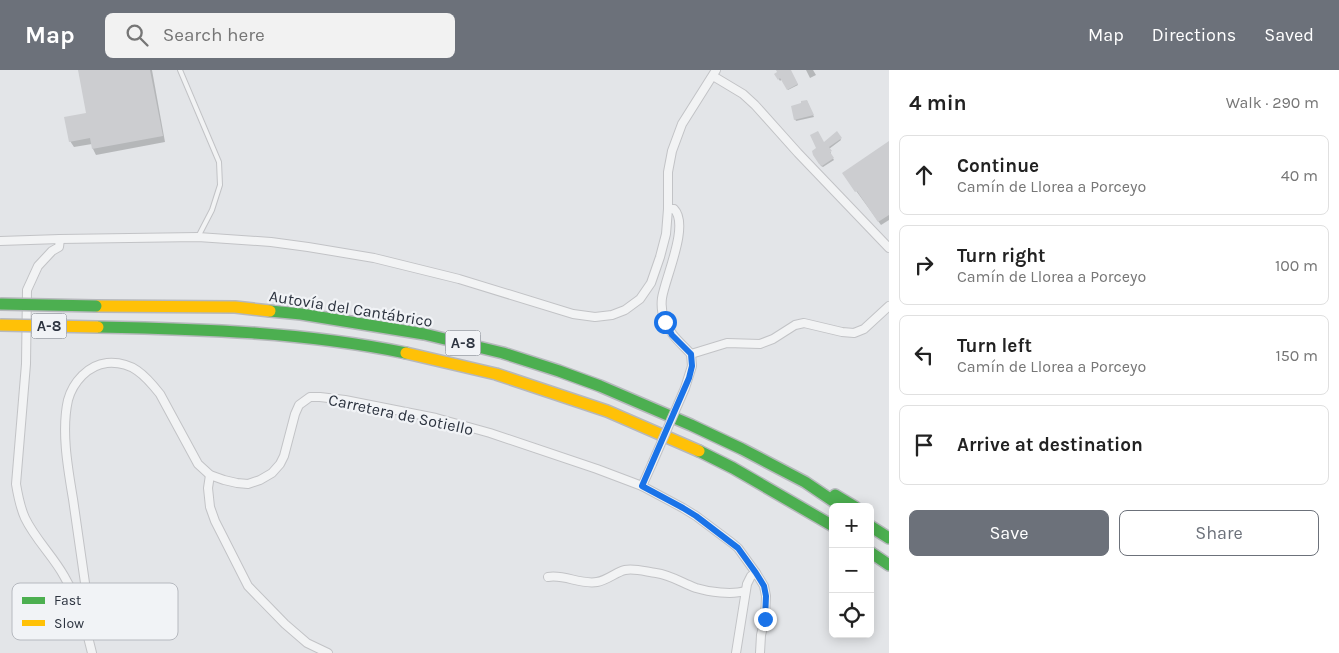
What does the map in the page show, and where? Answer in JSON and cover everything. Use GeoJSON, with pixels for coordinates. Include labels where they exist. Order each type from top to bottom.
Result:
{"type":"FeatureCollection","features":[{"type":"Feature","properties":{"kind":"highway","name":"Autovía del Cantábrico"},"geometry":{"type":"LineString","coordinates":[[0,304],[235,307],[301,314],[424,334],[503,353],[600,386],[692,425],[742,449],[804,482],[836,503]]}},
{"type":"Feature","properties":{"kind":"highway","name":"A-8"},"geometry":{"type":"LineString","coordinates":[[0,325],[196,329],[312,338],[368,345],[432,358],[496,374],[607,411],[687,445],[733,468],[829,524]]}},
{"type":"Feature","properties":{"kind":"highway"},"geometry":{"type":"LineString","coordinates":[[804,482],[849,503]]}},
{"type":"Feature","properties":{"kind":"highway"},"geometry":{"type":"LineString","coordinates":[[874,519],[889,528]]}},
{"type":"Feature","properties":{"kind":"highway"},"geometry":{"type":"LineString","coordinates":[[874,529],[889,538]]}},
{"type":"Feature","properties":{"kind":"highway"},"geometry":{"type":"LineString","coordinates":[[874,555],[889,565]]}},
{"type":"Feature","properties":{"kind":"street"},"geometry":{"type":"LineString","coordinates":[[0,241],[198,237],[271,242],[374,258],[459,279],[573,314],[595,317],[612,315],[625,310],[640,299],[651,283],[666,234],[669,162],[676,138],[682,124],[715,73],[755,104],[804,160],[889,248]]}},
{"type":"Feature","properties":{"kind":"street"},"geometry":{"type":"LineString","coordinates":[[668,209],[674,209],[677,212],[679,222],[678,238],[662,297],[662,308],[665,322],[672,335],[691,354],[692,366],[685,388],[642,486],[690,512],[732,543],[738,548],[756,573],[764,586],[766,596],[760,653]]}},
{"type":"Feature","properties":{"kind":"street"},"geometry":{"type":"LineString","coordinates":[[60,239],[58,247],[38,266],[27,290],[26,364],[16,484],[26,518],[68,583]]}},
{"type":"Feature","properties":{"kind":"street"},"geometry":{"type":"LineString","coordinates":[[691,354],[727,343],[760,344],[773,339],[795,325],[804,324],[854,333],[864,329],[889,306]]}},
{"type":"Feature","properties":{"kind":"street"},"geometry":{"type":"LineString","coordinates":[[85,583],[65,447],[68,401],[72,389],[91,368],[117,363],[128,365],[140,372],[152,384],[160,394],[198,464],[210,475],[208,488],[210,507],[215,521],[248,586],[285,624],[307,643],[328,653]]}},
{"type":"Feature","properties":{"kind":"street","name":"Carretera de Sotiello"},"geometry":{"type":"LineString","coordinates":[[210,475],[224,480],[248,484],[272,473],[284,456],[299,405],[310,397],[320,397],[345,400],[436,418],[490,433],[642,486]]}},
{"type":"Feature","properties":{"kind":"street"},"geometry":{"type":"LineString","coordinates":[[548,577],[556,576],[583,582],[597,582],[625,570],[659,573],[704,590],[737,594],[745,591]]}},
{"type":"Feature","properties":{"kind":"street"},"geometry":{"type":"LineString","coordinates":[[736,653],[745,591],[751,576],[756,573]]}},
{"type":"Feature","properties":{"kind":"street"},"geometry":{"type":"LineString","coordinates":[[89,640],[92,653]]}},
{"type":"Feature","properties":{"kind":"lane"},"geometry":{"type":"LineString","coordinates":[[180,70],[219,162],[220,185],[212,210],[198,237]]}},
{"type":"Feature","properties":{"kind":"building"},"geometry":{"type":"Polygon","coordinates":[[[78,70],[150,70],[163,136],[92,149],[90,138],[69,142],[64,117],[86,113],[78,70]]]}},
{"type":"Feature","properties":{"kind":"building"},"geometry":{"type":"Polygon","coordinates":[[[776,70],[791,70],[798,84],[787,90],[780,78],[778,80],[774,74],[777,72],[776,70]]]}},
{"type":"Feature","properties":{"kind":"building"},"geometry":{"type":"Polygon","coordinates":[[[807,100],[814,115],[794,120],[791,106],[807,100]]]}},
{"type":"Feature","properties":{"kind":"building"},"geometry":{"type":"Polygon","coordinates":[[[818,131],[824,142],[837,131],[842,138],[829,147],[834,158],[822,166],[813,155],[812,151],[816,148],[810,135],[818,131]]]}},
{"type":"Feature","properties":{"kind":"building"},"geometry":{"type":"Polygon","coordinates":[[[889,141],[889,215],[878,222],[842,173],[889,141]]]}},
{"type":"Feature","properties":{"kind":"traffic: fast"},"geometry":{"type":"LineString","coordinates":[[0,304],[96,306]]}},
{"type":"Feature","properties":{"kind":"traffic: fast"},"geometry":{"type":"LineString","coordinates":[[270,311],[301,314],[424,334],[503,353],[559,371],[600,386],[742,449],[805,482],[836,503]]}},
{"type":"Feature","properties":{"kind":"traffic: fast"},"geometry":{"type":"LineString","coordinates":[[98,327],[175,329],[291,336],[329,340],[406,353]]}},
{"type":"Feature","properties":{"kind":"traffic: fast"},"geometry":{"type":"LineString","coordinates":[[699,451],[733,468],[829,524]]}},
{"type":"Feature","properties":{"kind":"traffic: fast"},"geometry":{"type":"LineString","coordinates":[[835,495],[848,503]]}},
{"type":"Feature","properties":{"kind":"traffic: fast"},"geometry":{"type":"LineString","coordinates":[[874,529],[889,538]]}},
{"type":"Feature","properties":{"kind":"traffic: fast"},"geometry":{"type":"LineString","coordinates":[[874,555],[889,565]]}},
{"type":"Feature","properties":{"kind":"traffic: slow"},"geometry":{"type":"LineString","coordinates":[[96,306],[235,307],[270,311]]}},
{"type":"Feature","properties":{"kind":"traffic: slow"},"geometry":{"type":"LineString","coordinates":[[0,325],[98,327]]}},
{"type":"Feature","properties":{"kind":"traffic: slow"},"geometry":{"type":"LineString","coordinates":[[406,353],[496,374],[607,411],[699,451]]}},
{"type":"Feature","properties":{"kind":"route"},"geometry":{"type":"LineString","coordinates":[[665,322],[672,335],[691,354],[692,366],[685,388],[642,486],[696,516],[738,548],[764,586],[766,596],[765,619]]}}]}
